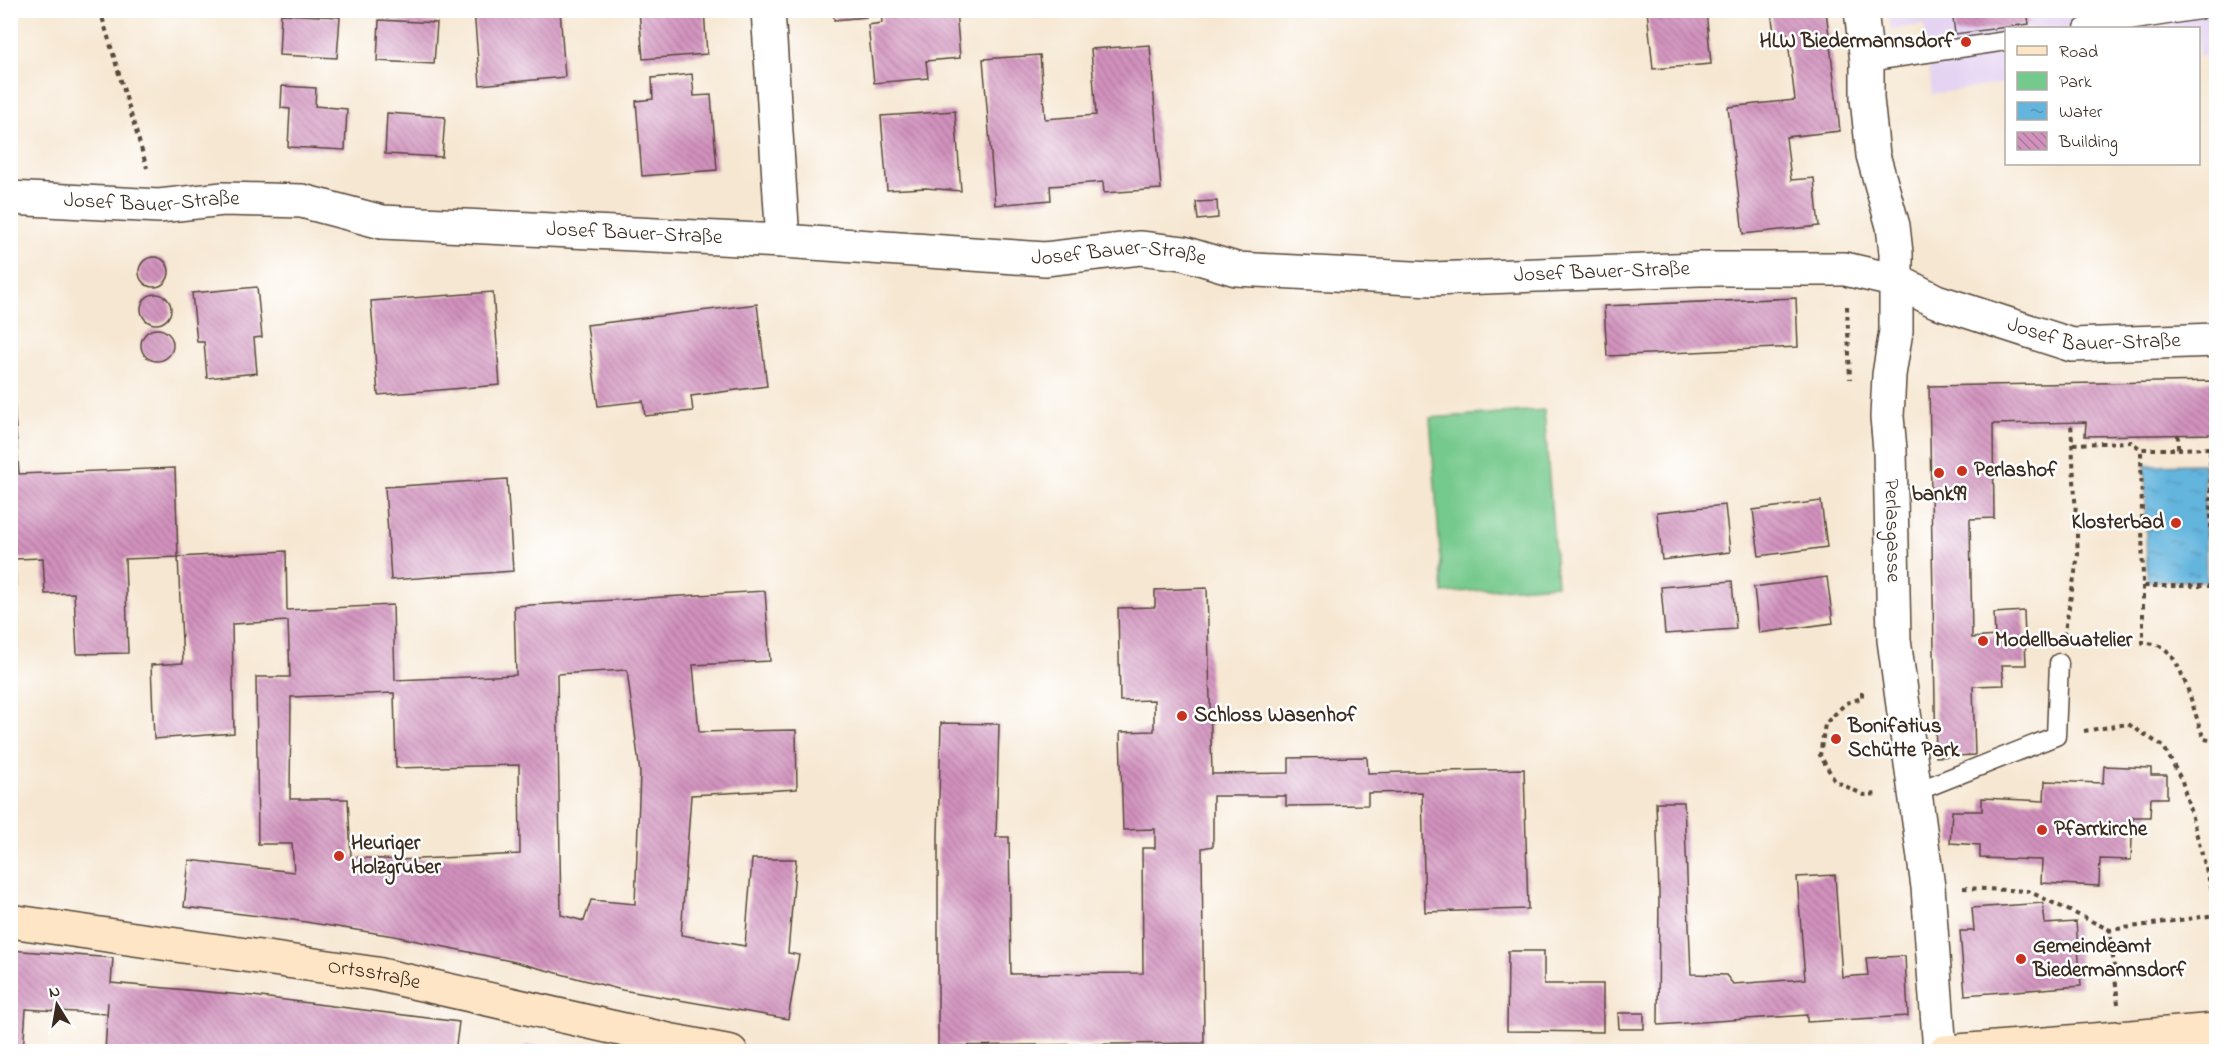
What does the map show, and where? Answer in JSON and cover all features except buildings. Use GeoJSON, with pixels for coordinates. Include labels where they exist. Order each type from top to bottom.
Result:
{"type":"FeatureCollection","features":[{"type":"Feature","properties":{"kind":"street"},"geometry":{"type":"LineString","coordinates":[[768,10],[783,241]]}},
{"type":"Feature","properties":{"kind":"street","name":"Perlasgasse"},"geometry":{"type":"LineString","coordinates":[[1861,10],[1868,62],[1867,99],[1873,155],[1893,226],[1896,253],[1896,331],[1889,375],[1887,417],[1890,450],[1894,640],[1928,887],[1940,1052]]}},
{"type":"Feature","properties":{"kind":"street","name":"Josef Bauer-Straße"},"geometry":{"type":"LineString","coordinates":[[10,198],[159,207],[223,199],[302,201],[382,222],[783,241],[1045,259],[1140,248],[1183,253],[1236,269],[1432,279],[1699,269],[1845,269],[1897,281],[1936,301],[2072,345],[2217,340]]}},
{"type":"Feature","properties":{"kind":"street","name":"Ortsstraße"},"geometry":{"type":"LineString","coordinates":[[10,921],[377,974],[672,1046],[731,1052]]}},
{"type":"Feature","properties":{"kind":"street"},"geometry":{"type":"LineString","coordinates":[[1945,1052],[2217,1030]]}},
{"type":"Feature","properties":{"kind":"lane"},"geometry":{"type":"LineString","coordinates":[[2090,27],[2199,10]]}},
{"type":"Feature","properties":{"kind":"lane"},"geometry":{"type":"LineString","coordinates":[[1868,62],[2005,40]]}},
{"type":"Feature","properties":{"kind":"lane"},"geometry":{"type":"LineString","coordinates":[[1915,792],[2056,736],[2059,663]]}},
{"type":"Feature","properties":{"kind":"path"},"geometry":{"type":"LineString","coordinates":[[100,10],[159,207]]}},
{"type":"Feature","properties":{"kind":"path"},"geometry":{"type":"LineString","coordinates":[[2059,663],[2078,555],[2071,422]]}},
{"type":"Feature","properties":{"kind":"path"},"geometry":{"type":"LineString","coordinates":[[2178,435],[2178,448]]}},
{"type":"Feature","properties":{"kind":"path"},"geometry":{"type":"LineString","coordinates":[[2073,444],[2131,442],[2141,449],[2210,448],[2212,586],[2143,586]]}},
{"type":"Feature","properties":{"kind":"path"},"geometry":{"type":"LineString","coordinates":[[2141,449],[2143,642],[2162,647],[2171,657],[2181,671],[2204,739],[2217,741]]}},
{"type":"Feature","properties":{"kind":"path"},"geometry":{"type":"LineString","coordinates":[[1862,698],[1846,703],[1825,724],[1820,755],[1825,764],[1835,781],[1864,795],[1915,792]]}},
{"type":"Feature","properties":{"kind":"path"},"geometry":{"type":"LineString","coordinates":[[2056,736],[2128,724],[2164,747],[2182,781],[2217,905]]}},
{"type":"Feature","properties":{"kind":"path"},"geometry":{"type":"LineString","coordinates":[[1928,887],[2028,891],[2110,930],[2217,915]]}},
{"type":"Feature","properties":{"kind":"path"},"geometry":{"type":"LineString","coordinates":[[2110,930],[2122,1038]]}},
{"type":"Feature","properties":{"kind":"shaded area","name":"HLW Biedermannsdorf"},"geometry":{"type":"Polygon","coordinates":[[[1888,11],[2216,11],[2216,54],[2200,56],[2200,27],[2005,27],[2005,83],[1932,94],[1924,24],[1891,30],[1888,11]]]}},
{"type":"Feature","properties":{"kind":"green space"},"geometry":{"type":"Polygon","coordinates":[[[1544,410],[1557,585],[1443,593],[1430,418],[1544,410]]]}},
{"type":"Feature","properties":{"kind":"water","name":"Klosterbad"},"geometry":{"type":"Polygon","coordinates":[[[2204,464],[2206,581],[2147,581],[2145,465],[2204,464]]]}},
{"type":"Feature","properties":{"kind":"place","name":"HLW Biedermannsdorf"},"geometry":{"type":"Point","coordinates":[1966,42]}},
{"type":"Feature","properties":{"kind":"place","name":"Perlashof"},"geometry":{"type":"Point","coordinates":[1962,471]}},
{"type":"Feature","properties":{"kind":"place","name":"bank99"},"geometry":{"type":"Point","coordinates":[1939,473]}},
{"type":"Feature","properties":{"kind":"place","name":"Klosterbad"},"geometry":{"type":"Point","coordinates":[2176,523]}},
{"type":"Feature","properties":{"kind":"place","name":"Modellbauatelier"},"geometry":{"type":"Point","coordinates":[1983,641]}},
{"type":"Feature","properties":{"kind":"place","name":"Schloss Wasenhof"},"geometry":{"type":"Point","coordinates":[1182,716]}},
{"type":"Feature","properties":{"kind":"place","name":"Bonifatius Schütte Park"},"geometry":{"type":"Point","coordinates":[1836,739]}},
{"type":"Feature","properties":{"kind":"place","name":"Pfarrkirche"},"geometry":{"type":"Point","coordinates":[2042,830]}},
{"type":"Feature","properties":{"kind":"place","name":"Heuriger Holzgruber"},"geometry":{"type":"Point","coordinates":[339,856]}},
{"type":"Feature","properties":{"kind":"place","name":"Gemeindeamt Biedermannsdorf"},"geometry":{"type":"Point","coordinates":[2021,959]}}]}
